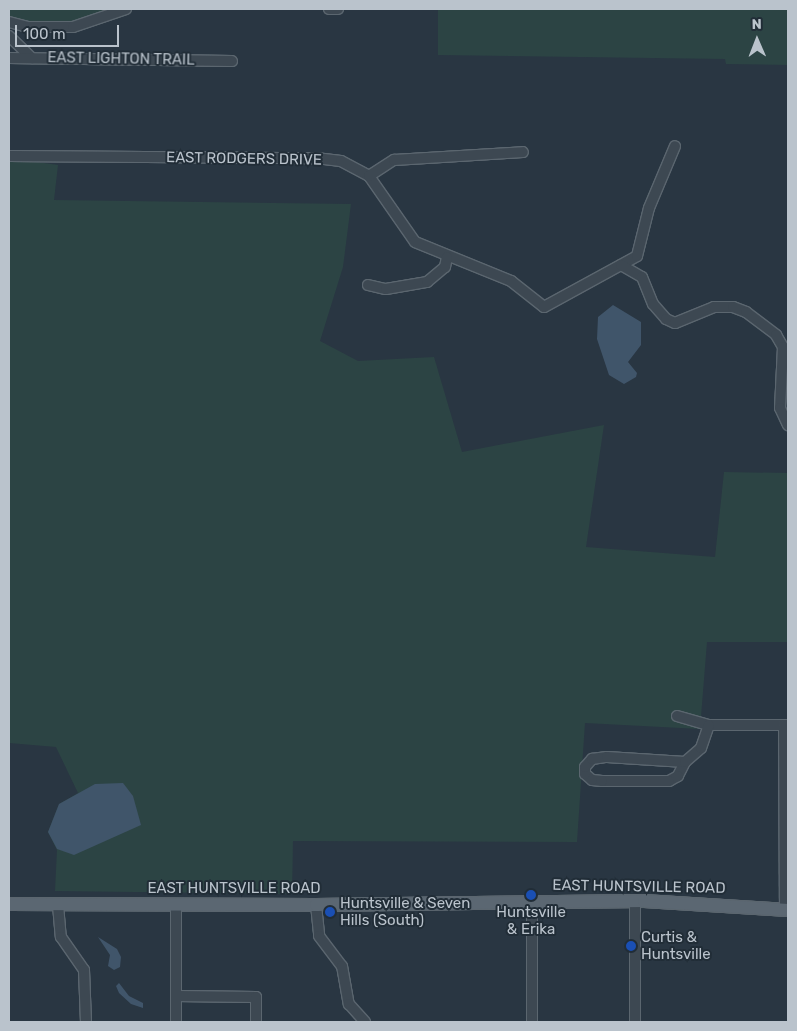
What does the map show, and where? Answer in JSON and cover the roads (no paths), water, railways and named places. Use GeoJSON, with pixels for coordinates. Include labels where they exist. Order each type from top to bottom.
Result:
{"type":"FeatureCollection","features":[{"type":"Feature","properties":{"kind":"main road","name":"EAST HUNTSVILLE ROAD"},"geometry":{"type":"LineString","coordinates":[[9,904],[316,905],[635,901],[786,909]]}},
{"type":"Feature","properties":{"kind":"street"},"geometry":{"type":"LineString","coordinates":[[9,22],[28,27],[73,27],[126,9]]}},
{"type":"Feature","properties":{"kind":"street"},"geometry":{"type":"LineString","coordinates":[[329,9],[338,9]]}},
{"type":"Feature","properties":{"kind":"street"},"geometry":{"type":"LineString","coordinates":[[9,36],[32,58]]}},
{"type":"Feature","properties":{"kind":"street","name":"EAST LIGHTON TRAIL"},"geometry":{"type":"LineString","coordinates":[[9,58],[232,62]]}},
{"type":"Feature","properties":{"kind":"street"},"geometry":{"type":"LineString","coordinates":[[621,265],[637,256],[649,208],[675,146]]}},
{"type":"Feature","properties":{"kind":"street"},"geometry":{"type":"LineString","coordinates":[[369,176],[394,160],[523,152]]}},
{"type":"Feature","properties":{"kind":"street","name":"EAST RODGERS DRIVE"},"geometry":{"type":"LineString","coordinates":[[9,156],[316,158],[355,166],[369,176],[415,242],[511,281],[544,307],[621,265]]}},
{"type":"Feature","properties":{"kind":"street"},"geometry":{"type":"LineString","coordinates":[[368,285],[386,289],[427,282],[446,267],[448,257]]}},
{"type":"Feature","properties":{"kind":"street"},"geometry":{"type":"LineString","coordinates":[[621,265],[642,277],[653,304],[666,320],[675,323],[714,307],[733,307],[746,312],[776,335],[783,347],[780,408],[788,425]]}},
{"type":"Feature","properties":{"kind":"street"},"geometry":{"type":"LineString","coordinates":[[677,716],[709,725],[786,725],[786,909]]}},
{"type":"Feature","properties":{"kind":"street"},"geometry":{"type":"LineString","coordinates":[[685,762],[607,757],[592,759],[584,767],[585,774],[592,780],[669,781],[678,776],[685,762],[701,748],[709,725]]}},
{"type":"Feature","properties":{"kind":"street"},"geometry":{"type":"LineString","coordinates":[[635,901],[635,1022]]}},
{"type":"Feature","properties":{"kind":"street"},"geometry":{"type":"LineString","coordinates":[[532,902],[532,1022]]}},
{"type":"Feature","properties":{"kind":"street"},"geometry":{"type":"LineString","coordinates":[[58,905],[61,937],[84,970],[86,1022]]}},
{"type":"Feature","properties":{"kind":"street"},"geometry":{"type":"LineString","coordinates":[[176,905],[176,1022]]}},
{"type":"Feature","properties":{"kind":"street"},"geometry":{"type":"LineString","coordinates":[[316,905],[320,936],[342,966],[348,1004],[365,1022]]}},
{"type":"Feature","properties":{"kind":"street"},"geometry":{"type":"LineString","coordinates":[[176,996],[256,997],[256,1022]]}},
{"type":"Feature","properties":{"kind":"water"},"geometry":{"type":"Polygon","coordinates":[[[613,305],[641,322],[641,345],[628,362],[637,373],[636,377],[624,384],[609,375],[597,339],[598,317],[613,305]]]}},
{"type":"Feature","properties":{"kind":"water"},"geometry":{"type":"Polygon","coordinates":[[[123,783],[133,796],[141,825],[74,855],[57,849],[48,832],[59,804],[95,784],[123,783]]]}},
{"type":"Feature","properties":{"kind":"water"},"geometry":{"type":"Polygon","coordinates":[[[98,937],[117,949],[121,957],[120,967],[114,970],[108,966],[110,955],[98,937]]]}},
{"type":"Feature","properties":{"kind":"water"},"geometry":{"type":"Polygon","coordinates":[[[119,983],[129,996],[143,1003],[143,1008],[131,1004],[119,993],[116,986],[119,983]]]}},
{"type":"Feature","properties":{"kind":"place","name":"Huntsville & Erika"},"geometry":{"type":"Point","coordinates":[531,895]}},
{"type":"Feature","properties":{"kind":"place","name":"Huntsville & Seven Hills (South)"},"geometry":{"type":"Point","coordinates":[330,912]}},
{"type":"Feature","properties":{"kind":"place","name":"Curtis & Huntsville"},"geometry":{"type":"Point","coordinates":[631,946]}}]}
